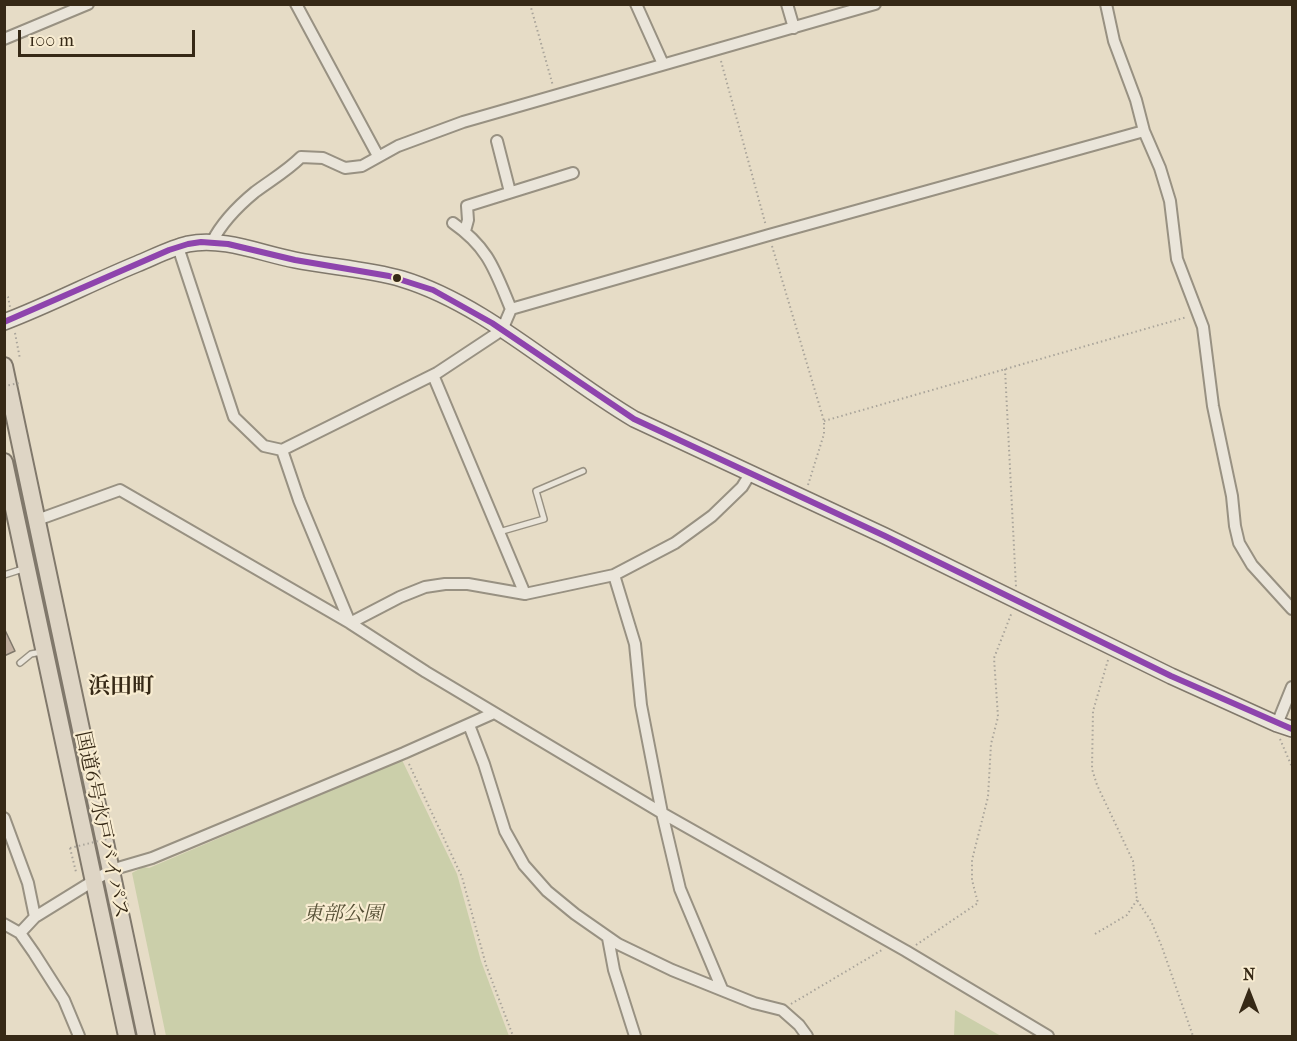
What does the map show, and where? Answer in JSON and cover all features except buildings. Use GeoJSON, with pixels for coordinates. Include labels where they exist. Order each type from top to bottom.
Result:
{"type":"FeatureCollection","features":[{"type":"Feature","properties":{"kind":"highway","name":"国道6号水戸バイパス"},"geometry":{"type":"LineString","coordinates":[[4,366],[146,1036]]}},
{"type":"Feature","properties":{"kind":"highway","name":"国道6号水戸バイパス"},"geometry":{"type":"LineString","coordinates":[[4,462],[127,1036]]}},
{"type":"Feature","properties":{"kind":"main road"},"geometry":{"type":"LineString","coordinates":[[4,322],[177,247],[212,242],[402,279],[473,310],[601,400],[634,419],[1017,599],[1112,647],[1277,724],[1293,729]]}},
{"type":"Feature","properties":{"kind":"street"},"geometry":{"type":"LineString","coordinates":[[4,39],[88,4]]}},
{"type":"Feature","properties":{"kind":"street"},"geometry":{"type":"LineString","coordinates":[[296,4],[378,156]]}},
{"type":"Feature","properties":{"kind":"street"},"geometry":{"type":"LineString","coordinates":[[636,4],[663,64]]}},
{"type":"Feature","properties":{"kind":"street"},"geometry":{"type":"LineString","coordinates":[[787,4],[794,27]]}},
{"type":"Feature","properties":{"kind":"street"},"geometry":{"type":"LineString","coordinates":[[212,242],[221,225],[255,192],[290,169],[301,157],[322,158],[345,168],[362,166],[398,146],[463,122],[875,4]]}},
{"type":"Feature","properties":{"kind":"street"},"geometry":{"type":"LineString","coordinates":[[1106,4],[1114,41],[1170,201],[1177,259],[1203,327],[1213,406],[1232,496],[1239,543],[1252,565],[1293,609]]}},
{"type":"Feature","properties":{"kind":"street"},"geometry":{"type":"LineString","coordinates":[[511,309],[769,234],[1144,131]]}},
{"type":"Feature","properties":{"kind":"street"},"geometry":{"type":"LineString","coordinates":[[497,141],[510,192]]}},
{"type":"Feature","properties":{"kind":"street"},"geometry":{"type":"LineString","coordinates":[[465,231],[468,220],[467,206],[573,173]]}},
{"type":"Feature","properties":{"kind":"street"},"geometry":{"type":"LineString","coordinates":[[177,247],[234,417],[264,446],[282,450],[433,375],[502,330],[511,309],[486,253],[472,236],[453,223]]}},
{"type":"Feature","properties":{"kind":"street"},"geometry":{"type":"LineString","coordinates":[[433,375],[525,594]]}},
{"type":"Feature","properties":{"kind":"street"},"geometry":{"type":"LineString","coordinates":[[282,450],[299,500],[350,623]]}},
{"type":"Feature","properties":{"kind":"street"},"geometry":{"type":"LineString","coordinates":[[350,623],[400,597],[425,587],[468,584],[525,594],[614,575],[675,543],[703,523],[742,488],[750,474]]}},
{"type":"Feature","properties":{"kind":"street"},"geometry":{"type":"LineString","coordinates":[[37,520],[120,490],[350,623],[494,713],[662,813],[771,873],[1048,1036]]}},
{"type":"Feature","properties":{"kind":"street"},"geometry":{"type":"LineString","coordinates":[[614,575],[635,644],[641,705],[662,813],[680,889],[722,989]]}},
{"type":"Feature","properties":{"kind":"street"},"geometry":{"type":"LineString","coordinates":[[1277,724],[1293,687]]}},
{"type":"Feature","properties":{"kind":"street"},"geometry":{"type":"LineString","coordinates":[[20,933],[35,917],[111,870],[152,858],[494,713]]}},
{"type":"Feature","properties":{"kind":"street"},"geometry":{"type":"LineString","coordinates":[[469,725],[505,831],[524,865],[547,891],[618,944],[672,970],[754,1003],[782,1010],[799,1025],[807,1036]]}},
{"type":"Feature","properties":{"kind":"street"},"geometry":{"type":"LineString","coordinates":[[4,818],[28,883],[35,917]]}},
{"type":"Feature","properties":{"kind":"street"},"geometry":{"type":"LineString","coordinates":[[4,924],[20,933],[64,1000],[79,1036]]}},
{"type":"Feature","properties":{"kind":"street"},"geometry":{"type":"LineString","coordinates":[[608,938],[635,1036]]}},
{"type":"Feature","properties":{"kind":"lane"},"geometry":{"type":"LineString","coordinates":[[500,532],[544,519],[536,491],[583,471]]}},
{"type":"Feature","properties":{"kind":"lane"},"geometry":{"type":"LineString","coordinates":[[4,575],[27,567]]}},
{"type":"Feature","properties":{"kind":"lane"},"geometry":{"type":"LineString","coordinates":[[20,663],[31,654],[45,651]]}},
{"type":"Feature","properties":{"kind":"path"},"geometry":{"type":"LineString","coordinates":[[530,4],[555,94]]}},
{"type":"Feature","properties":{"kind":"path"},"geometry":{"type":"LineString","coordinates":[[804,499],[825,434],[824,421],[1198,314]]}},
{"type":"Feature","properties":{"kind":"path"},"geometry":{"type":"LineString","coordinates":[[906,951],[978,903],[972,880],[972,860],[988,797],[991,744],[998,717],[994,658],[1017,599],[1005,369]]}},
{"type":"Feature","properties":{"kind":"path"},"geometry":{"type":"LineString","coordinates":[[4,386],[20,383]]}},
{"type":"Feature","properties":{"kind":"path"},"geometry":{"type":"LineString","coordinates":[[1112,647],[1093,711],[1092,769],[1097,785],[1133,861],[1137,900],[1151,921],[1162,947],[1193,1036]]}},
{"type":"Feature","properties":{"kind":"path"},"geometry":{"type":"LineString","coordinates":[[1277,724],[1278,734],[1293,767]]}},
{"type":"Feature","properties":{"kind":"path"},"geometry":{"type":"LineString","coordinates":[[404,753],[462,877],[486,964],[513,1036]]}},
{"type":"Feature","properties":{"kind":"path"},"geometry":{"type":"LineString","coordinates":[[76,872],[69,848],[115,837]]}},
{"type":"Feature","properties":{"kind":"path"},"geometry":{"type":"LineString","coordinates":[[1095,934],[1127,915],[1137,900]]}},
{"type":"Feature","properties":{"kind":"path"},"geometry":{"type":"LineString","coordinates":[[782,1010],[892,944]]}},
{"type":"Feature","properties":{"kind":"green space","name":"東部公園"},"geometry":{"type":"Polygon","coordinates":[[[402,760],[457,874],[481,961],[509,1036],[166,1036],[132,873],[143,867],[149,868],[402,760]]]}},
{"type":"Feature","properties":{"kind":"green space"},"geometry":{"type":"Polygon","coordinates":[[[955,1010],[1001,1036],[954,1036],[955,1010]]]}},
{"type":"Feature","properties":{"kind":"transit line"},"geometry":{"type":"LineString","coordinates":[[4,322],[169,250],[201,242],[228,244],[295,260],[389,276],[433,290],[492,323],[634,419],[885,536],[1171,676],[1292,729]]}},
{"type":"Feature","properties":{"kind":"district","name":"浜田町"},"geometry":{"type":"Point","coordinates":[121,688]}}]}
